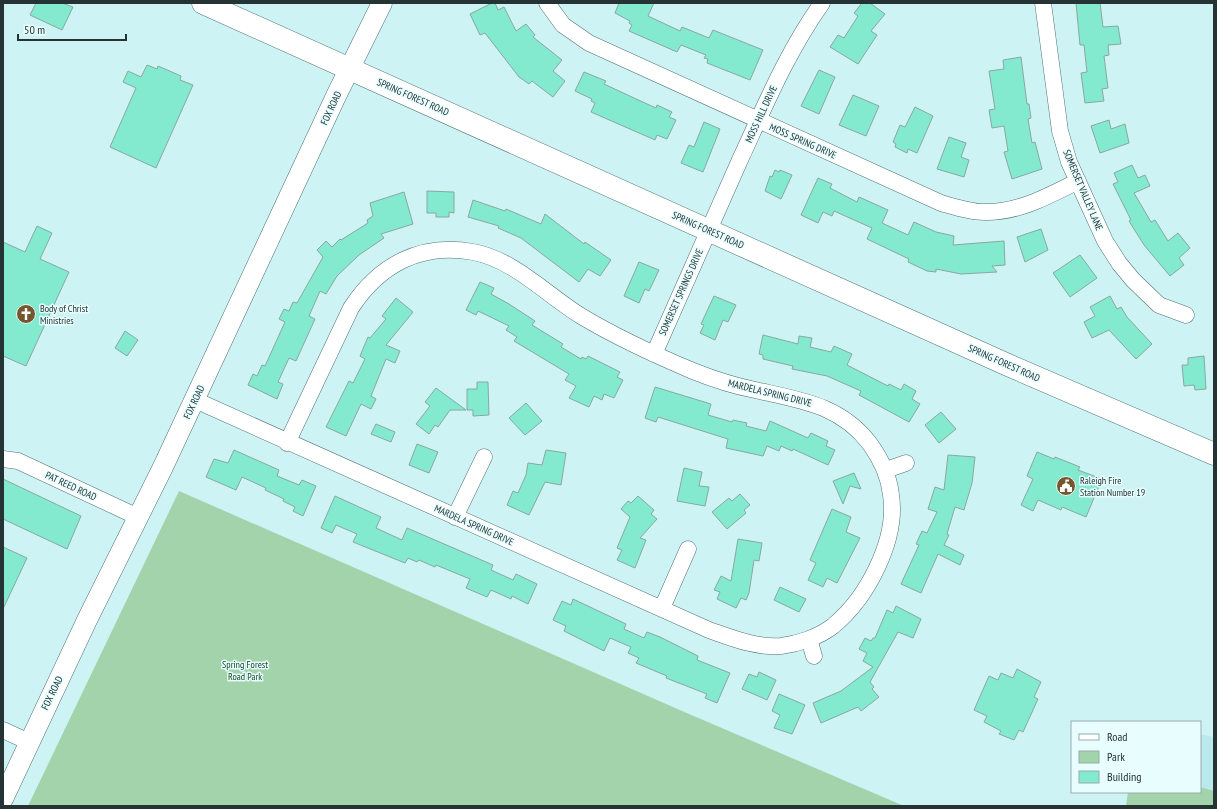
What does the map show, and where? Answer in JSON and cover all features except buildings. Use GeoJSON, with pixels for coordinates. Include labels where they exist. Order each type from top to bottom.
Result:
{"type":"FeatureCollection","features":[{"type":"Feature","properties":{"kind":"main road","name":"SPRING FOREST ROAD"},"geometry":{"type":"LineString","coordinates":[[203,3],[1008,365],[1214,454]]}},
{"type":"Feature","properties":{"kind":"street","name":"FOX ROAD"},"geometry":{"type":"LineString","coordinates":[[3,799],[29,742],[195,400],[350,68],[382,3]]}},
{"type":"Feature","properties":{"kind":"street","name":"MOSS SPRING DRIVE"},"geometry":{"type":"LineString","coordinates":[[547,3],[563,25],[589,43],[941,203],[984,212],[1006,210],[1030,204],[1078,181]]}},
{"type":"Feature","properties":{"kind":"street","name":"MOSS HILL DRIVE"},"geometry":{"type":"LineString","coordinates":[[709,230],[758,120],[791,53],[807,24],[822,3]]}},
{"type":"Feature","properties":{"kind":"street","name":"SOMERSET VALLEY LANE"},"geometry":{"type":"LineString","coordinates":[[1043,3],[1060,131],[1069,162],[1105,241],[1119,263],[1133,280],[1159,305],[1186,315]]}},
{"type":"Feature","properties":{"kind":"street","name":"SOMERSET SPRINGS DRIVE"},"geometry":{"type":"LineString","coordinates":[[654,354],[709,230]]}},
{"type":"Feature","properties":{"kind":"street","name":"MARDELA SPRING DRIVE"},"geometry":{"type":"LineString","coordinates":[[195,400],[287,443],[709,630],[734,639],[758,645],[781,646],[809,639],[832,627],[855,604],[868,586],[880,560],[891,521],[892,496],[886,470],[870,444],[844,418],[831,411],[802,400],[752,390],[715,378],[654,354],[600,327],[546,292],[507,264],[492,257],[473,252],[439,250],[405,258],[377,276],[362,291],[351,308],[287,443]]}},
{"type":"Feature","properties":{"kind":"street"},"geometry":{"type":"LineString","coordinates":[[455,517],[484,457]]}},
{"type":"Feature","properties":{"kind":"street","name":"PAT REED ROAD"},"geometry":{"type":"LineString","coordinates":[[3,459],[18,461],[138,517]]}},
{"type":"Feature","properties":{"kind":"street"},"geometry":{"type":"LineString","coordinates":[[886,470],[906,463]]}},
{"type":"Feature","properties":{"kind":"street"},"geometry":{"type":"LineString","coordinates":[[662,608],[688,549]]}},
{"type":"Feature","properties":{"kind":"street"},"geometry":{"type":"LineString","coordinates":[[809,639],[814,656]]}},
{"type":"Feature","properties":{"kind":"street"},"geometry":{"type":"LineString","coordinates":[[3,730],[29,742]]}},
{"type":"Feature","properties":{"kind":"shaded area"},"geometry":{"type":"Polygon","coordinates":[[[1201,734],[1214,737],[1214,806],[1128,806],[1201,793],[1201,734]]]}},
{"type":"Feature","properties":{"kind":"green space","name":"Spring Forest Road Park"},"geometry":{"type":"Polygon","coordinates":[[[179,491],[689,714],[904,806],[28,806],[179,491]]]}},
{"type":"Feature","properties":{"kind":"green space"},"geometry":{"type":"Polygon","coordinates":[[[1201,787],[1214,791],[1214,806],[1126,806],[1128,793],[1201,793],[1201,787]]]}},
{"type":"Feature","properties":{"kind":"place","name":"Body of Christ Ministries"},"geometry":{"type":"Point","coordinates":[26,314]}},
{"type":"Feature","properties":{"kind":"place","name":"Raleigh Fire Station Number 19"},"geometry":{"type":"Point","coordinates":[1066,486]}}]}
